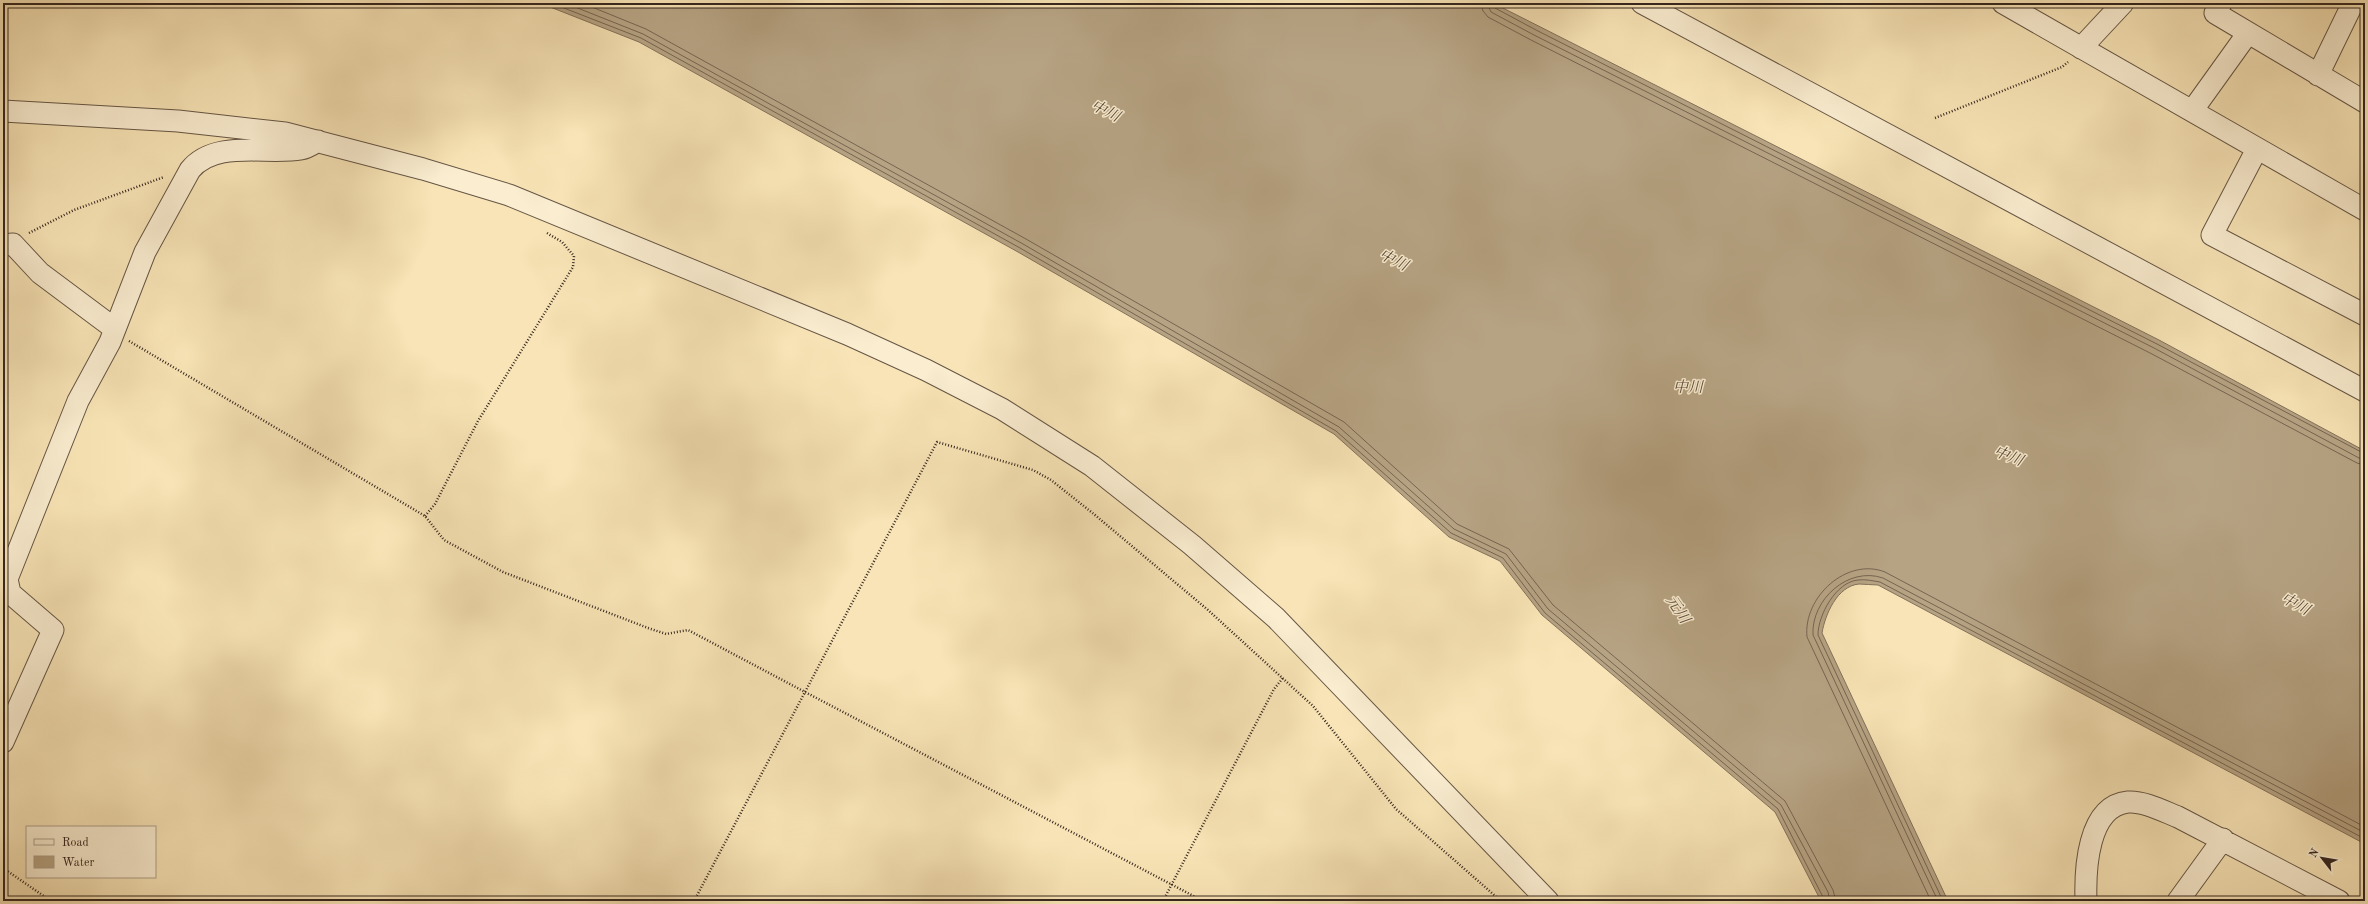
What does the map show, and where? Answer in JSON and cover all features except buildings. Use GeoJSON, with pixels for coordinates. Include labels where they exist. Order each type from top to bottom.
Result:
{"type":"FeatureCollection","features":[{"type":"Feature","properties":{"kind":"street"},"geometry":{"type":"LineString","coordinates":[[1642,3],[2365,391]]}},
{"type":"Feature","properties":{"kind":"street"},"geometry":{"type":"LineString","coordinates":[[2003,3],[2365,210]]}},
{"type":"Feature","properties":{"kind":"street"},"geometry":{"type":"LineString","coordinates":[[2081,48],[2123,3]]}},
{"type":"Feature","properties":{"kind":"street"},"geometry":{"type":"LineString","coordinates":[[2221,3],[2215,13],[2365,102]]}},
{"type":"Feature","properties":{"kind":"street"},"geometry":{"type":"LineString","coordinates":[[2318,74],[2352,3]]}},
{"type":"Feature","properties":{"kind":"street"},"geometry":{"type":"LineString","coordinates":[[2192,111],[2248,33]]}},
{"type":"Feature","properties":{"kind":"street"},"geometry":{"type":"LineString","coordinates":[[3,111],[178,121],[285,133],[423,169],[509,195],[847,334],[926,370],[1002,409],[1092,466],[1192,545],[1276,618],[1548,901]]}},
{"type":"Feature","properties":{"kind":"street"},"geometry":{"type":"LineString","coordinates":[[3,742],[53,630],[10,593],[7,580],[78,401],[115,329],[146,252],[190,170],[204,158],[226,152],[302,149],[319,141]]}},
{"type":"Feature","properties":{"kind":"street"},"geometry":{"type":"LineString","coordinates":[[2257,149],[2212,235],[2365,315]]}},
{"type":"Feature","properties":{"kind":"street"},"geometry":{"type":"LineString","coordinates":[[8,245],[40,273],[115,329]]}},
{"type":"Feature","properties":{"kind":"street"},"geometry":{"type":"LineString","coordinates":[[2086,901],[2085,881],[2090,844],[2098,823],[2108,810],[2128,802],[2155,807],[2223,839],[2306,893],[2339,901]]}},
{"type":"Feature","properties":{"kind":"street"},"geometry":{"type":"LineString","coordinates":[[2178,901],[2223,839]]}},
{"type":"Feature","properties":{"kind":"path"},"geometry":{"type":"LineString","coordinates":[[1935,118],[2062,67],[2081,48]]}},
{"type":"Feature","properties":{"kind":"path"},"geometry":{"type":"LineString","coordinates":[[8,245],[74,210],[136,189],[182,170],[190,170]]}},
{"type":"Feature","properties":{"kind":"path"},"geometry":{"type":"LineString","coordinates":[[425,516],[435,504],[478,421],[573,267],[574,256],[562,242],[544,231]]}},
{"type":"Feature","properties":{"kind":"path"},"geometry":{"type":"LineString","coordinates":[[115,329],[121,336],[425,516],[444,540],[503,572],[666,634],[688,630],[1203,901]]}},
{"type":"Feature","properties":{"kind":"path"},"geometry":{"type":"LineString","coordinates":[[694,901],[937,442],[1033,470],[1051,480],[1208,610],[1313,706],[1396,809],[1501,901]]}},
{"type":"Feature","properties":{"kind":"path"},"geometry":{"type":"LineString","coordinates":[[1163,901],[1274,690],[1283,678]]}},
{"type":"Feature","properties":{"kind":"path"},"geometry":{"type":"LineString","coordinates":[[3,868],[51,901]]}},
{"type":"Feature","properties":{"kind":"water","name":"中川"},"geometry":{"type":"Polygon","coordinates":[[[540,3],[1493,3],[2159,340],[2365,451],[2365,844],[1878,585],[1859,584],[1844,590],[1833,602],[1826,618],[1822,633],[1948,901],[1821,901],[1775,812],[1542,615],[1500,561],[1449,537],[1334,434],[1018,252],[639,42],[540,3]]]}},
{"type":"Feature","properties":{"kind":"water label","name":"元川"},"geometry":{"type":"Point","coordinates":[1677,610]}}]}
